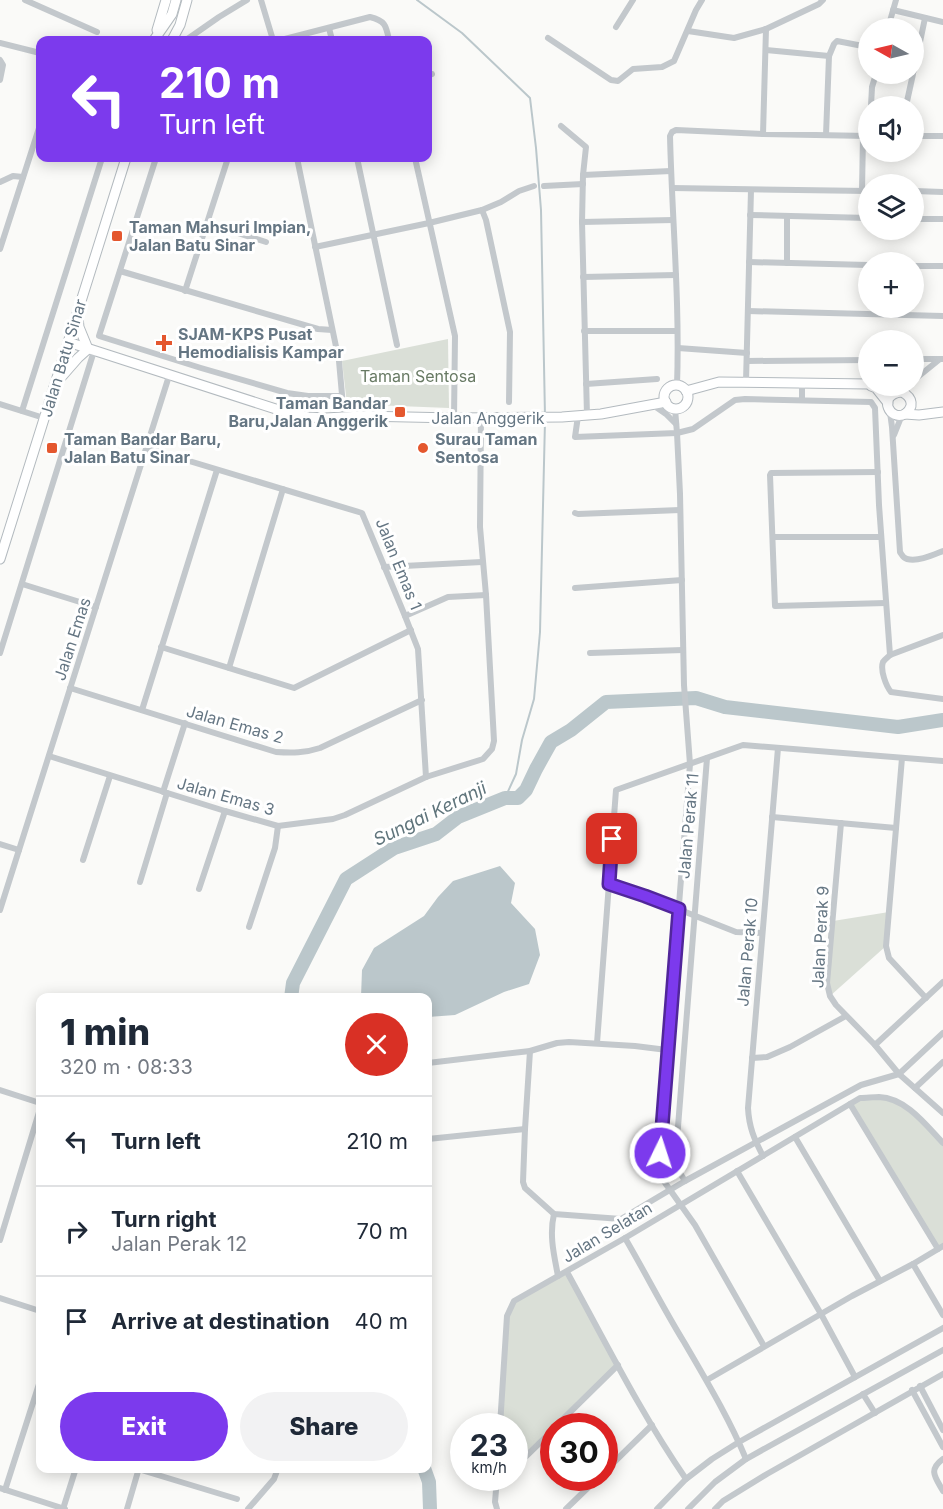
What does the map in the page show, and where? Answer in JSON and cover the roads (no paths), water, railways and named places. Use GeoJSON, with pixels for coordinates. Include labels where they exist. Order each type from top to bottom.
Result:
{"type":"FeatureCollection","features":[{"type":"Feature","properties":{"kind":"street"},"geometry":{"type":"LineString","coordinates":[[25,0],[97,32]]}},
{"type":"Feature","properties":{"kind":"street"},"geometry":{"type":"LineString","coordinates":[[154,36],[166,0]]}},
{"type":"Feature","properties":{"kind":"street"},"geometry":{"type":"LineString","coordinates":[[156,36],[172,14],[176,0]]}},
{"type":"Feature","properties":{"kind":"street"},"geometry":{"type":"LineString","coordinates":[[174,36],[180,25],[187,0]]}},
{"type":"Feature","properties":{"kind":"street"},"geometry":{"type":"LineString","coordinates":[[192,36],[247,0]]}},
{"type":"Feature","properties":{"kind":"street"},"geometry":{"type":"LineString","coordinates":[[261,0],[272,36]]}},
{"type":"Feature","properties":{"kind":"street"},"geometry":{"type":"LineString","coordinates":[[616,27],[633,0]]}},
{"type":"Feature","properties":{"kind":"street"},"geometry":{"type":"LineString","coordinates":[[548,38],[611,80],[618,81],[633,69],[662,67],[674,61],[702,0]]}},
{"type":"Feature","properties":{"kind":"street"},"geometry":{"type":"LineString","coordinates":[[688,31],[734,39],[766,29],[824,0]]}},
{"type":"Feature","properties":{"kind":"street"},"geometry":{"type":"LineString","coordinates":[[891,18],[896,0]]}},
{"type":"Feature","properties":{"kind":"street"},"geometry":{"type":"LineString","coordinates":[[893,10],[943,22]]}},
{"type":"Feature","properties":{"kind":"street"},"geometry":{"type":"LineString","coordinates":[[297,36],[370,17],[380,19],[386,25],[388,36]]}},
{"type":"Feature","properties":{"kind":"street"},"geometry":{"type":"LineString","coordinates":[[924,22],[925,18]]}},
{"type":"Feature","properties":{"kind":"street"},"geometry":{"type":"LineString","coordinates":[[329,28],[331,36]]}},
{"type":"Feature","properties":{"kind":"street"},"geometry":{"type":"LineString","coordinates":[[763,134],[766,29]]}},
{"type":"Feature","properties":{"kind":"street"},"geometry":{"type":"LineString","coordinates":[[826,135],[829,56],[837,40],[858,45]]}},
{"type":"Feature","properties":{"kind":"street"},"geometry":{"type":"LineString","coordinates":[[0,43],[36,52]]}},
{"type":"Feature","properties":{"kind":"street"},"geometry":{"type":"LineString","coordinates":[[766,50],[829,56]]}},
{"type":"Feature","properties":{"kind":"street"},"geometry":{"type":"LineString","coordinates":[[0,60],[3,65],[0,80]]}},
{"type":"Feature","properties":{"kind":"street"},"geometry":{"type":"LineString","coordinates":[[561,126],[585,147],[582,222],[586,384],[582,416],[575,437],[677,433],[693,429],[735,400],[872,402],[875,408],[881,537],[890,655]]}},
{"type":"Feature","properties":{"kind":"street"},"geometry":{"type":"LineString","coordinates":[[677,386],[678,331],[671,171],[670,136],[672,132],[676,130],[858,136]]}},
{"type":"Feature","properties":{"kind":"street"},"geometry":{"type":"LineString","coordinates":[[924,136],[943,136]]}},
{"type":"Feature","properties":{"kind":"street"},"geometry":{"type":"LineString","coordinates":[[0,249],[36,137]]}},
{"type":"Feature","properties":{"kind":"street"},"geometry":{"type":"LineString","coordinates":[[22,411],[101,162]]}},
{"type":"Feature","properties":{"kind":"street","name":"Jalan Batu Sinar"},"geometry":{"type":"LineString","coordinates":[[0,559],[125,162]]}},
{"type":"Feature","properties":{"kind":"street"},"geometry":{"type":"LineString","coordinates":[[155,162],[99,336],[287,393],[308,396],[342,396]]}},
{"type":"Feature","properties":{"kind":"street"},"geometry":{"type":"LineString","coordinates":[[185,291],[227,162]]}},
{"type":"Feature","properties":{"kind":"street"},"geometry":{"type":"LineString","coordinates":[[298,162],[339,361],[344,417]]}},
{"type":"Feature","properties":{"kind":"street"},"geometry":{"type":"LineString","coordinates":[[358,162],[397,345]]}},
{"type":"Feature","properties":{"kind":"street"},"geometry":{"type":"LineString","coordinates":[[416,162],[455,336],[454,418]]}},
{"type":"Feature","properties":{"kind":"street"},"geometry":{"type":"LineString","coordinates":[[583,175],[671,171]]}},
{"type":"Feature","properties":{"kind":"street"},"geometry":{"type":"LineString","coordinates":[[0,182],[13,176],[23,177]]}},
{"type":"Feature","properties":{"kind":"street"},"geometry":{"type":"LineString","coordinates":[[544,186],[583,184]]}},
{"type":"Feature","properties":{"kind":"street"},"geometry":{"type":"LineString","coordinates":[[315,247],[482,210],[501,202],[519,190],[534,186]]}},
{"type":"Feature","properties":{"kind":"street"},"geometry":{"type":"LineString","coordinates":[[672,188],[858,191]]}},
{"type":"Feature","properties":{"kind":"street"},"geometry":{"type":"LineString","coordinates":[[746,382],[751,190]]}},
{"type":"Feature","properties":{"kind":"street"},"geometry":{"type":"LineString","coordinates":[[924,192],[943,192]]}},
{"type":"Feature","properties":{"kind":"street"},"geometry":{"type":"LineString","coordinates":[[482,210],[510,332],[509,402]]}},
{"type":"Feature","properties":{"kind":"street"},"geometry":{"type":"LineString","coordinates":[[750,215],[858,218]]}},
{"type":"Feature","properties":{"kind":"street"},"geometry":{"type":"LineString","coordinates":[[787,217],[787,263]]}},
{"type":"Feature","properties":{"kind":"street"},"geometry":{"type":"LineString","coordinates":[[924,219],[943,219]]}},
{"type":"Feature","properties":{"kind":"street"},"geometry":{"type":"LineString","coordinates":[[582,222],[674,220]]}},
{"type":"Feature","properties":{"kind":"street"},"geometry":{"type":"LineString","coordinates":[[207,223],[266,242]]}},
{"type":"Feature","properties":{"kind":"street"},"geometry":{"type":"LineString","coordinates":[[749,261],[858,265]]}},
{"type":"Feature","properties":{"kind":"street"},"geometry":{"type":"LineString","coordinates":[[924,266],[943,266]]}},
{"type":"Feature","properties":{"kind":"street"},"geometry":{"type":"LineString","coordinates":[[120,271],[318,329],[332,330]]}},
{"type":"Feature","properties":{"kind":"street"},"geometry":{"type":"LineString","coordinates":[[584,277],[676,275]]}},
{"type":"Feature","properties":{"kind":"street"},"geometry":{"type":"LineString","coordinates":[[0,653],[91,350],[79,327],[78,310]]}},
{"type":"Feature","properties":{"kind":"street"},"geometry":{"type":"LineString","coordinates":[[748,311],[943,316]]}},
{"type":"Feature","properties":{"kind":"street"},"geometry":{"type":"LineString","coordinates":[[584,331],[678,331]]}},
{"type":"Feature","properties":{"kind":"street","name":"Jalan Anggerik"},"geometry":{"type":"LineString","coordinates":[[68,342],[196,385],[308,417],[562,417],[601,414],[666,402]]}},
{"type":"Feature","properties":{"kind":"street"},"geometry":{"type":"LineString","coordinates":[[678,348],[747,352]]}},
{"type":"Feature","properties":{"kind":"street"},"geometry":{"type":"LineString","coordinates":[[54,385],[78,358],[91,350]]}},
{"type":"Feature","properties":{"kind":"street"},"geometry":{"type":"LineString","coordinates":[[924,359],[941,359]]}},
{"type":"Feature","properties":{"kind":"street"},"geometry":{"type":"LineString","coordinates":[[924,372],[941,359]]}},
{"type":"Feature","properties":{"kind":"street"},"geometry":{"type":"LineString","coordinates":[[747,361],[858,360]]}},
{"type":"Feature","properties":{"kind":"street"},"geometry":{"type":"LineString","coordinates":[[196,385],[201,368]]}},
{"type":"Feature","properties":{"kind":"street","name":"Jalan Emas"},"geometry":{"type":"LineString","coordinates":[[0,910],[169,376]]}},
{"type":"Feature","properties":{"kind":"street"},"geometry":{"type":"LineString","coordinates":[[586,384],[657,379]]}},
{"type":"Feature","properties":{"kind":"street"},"geometry":{"type":"LineString","coordinates":[[686,391],[719,382],[858,384]]}},
{"type":"Feature","properties":{"kind":"street"},"geometry":{"type":"LineString","coordinates":[[802,383],[802,400]]}},
{"type":"Feature","properties":{"kind":"street"},"geometry":{"type":"LineString","coordinates":[[677,386],[686,391],[688,398],[685,405],[679,409],[668,405],[665,398],[667,391],[677,386]]}},
{"type":"Feature","properties":{"kind":"street"},"geometry":{"type":"LineString","coordinates":[[881,396],[895,415],[939,412]]}},
{"type":"Feature","properties":{"kind":"street"},"geometry":{"type":"LineString","coordinates":[[890,396],[888,406],[893,439],[900,552],[907,559],[915,559],[943,551]]}},
{"type":"Feature","properties":{"kind":"street"},"geometry":{"type":"LineString","coordinates":[[893,439],[904,414],[910,408],[909,396]]}},
{"type":"Feature","properties":{"kind":"street"},"geometry":{"type":"LineString","coordinates":[[0,404],[44,418]]}},
{"type":"Feature","properties":{"kind":"street"},"geometry":{"type":"LineString","coordinates":[[911,404],[922,410],[939,412]]}},
{"type":"Feature","properties":{"kind":"street"},"geometry":{"type":"LineString","coordinates":[[653,405],[676,424]]}},
{"type":"Feature","properties":{"kind":"street","name":"Jalan Perak 11"},"geometry":{"type":"LineString","coordinates":[[675,409],[684,685],[690,764],[658,1173],[695,1225],[764,1346]]}},
{"type":"Feature","properties":{"kind":"street"},"geometry":{"type":"LineString","coordinates":[[405,616],[448,597],[486,595],[480,527],[481,418]]}},
{"type":"Feature","properties":{"kind":"street","name":"Jalan Emas 1"},"geometry":{"type":"LineString","coordinates":[[146,448],[362,513],[417,649],[426,777]]}},
{"type":"Feature","properties":{"kind":"street"},"geometry":{"type":"LineString","coordinates":[[142,710],[217,470]]}},
{"type":"Feature","properties":{"kind":"street"},"geometry":{"type":"LineString","coordinates":[[878,472],[771,473],[776,606],[886,603]]}},
{"type":"Feature","properties":{"kind":"street"},"geometry":{"type":"LineString","coordinates":[[229,668],[283,489]]}},
{"type":"Feature","properties":{"kind":"street"},"geometry":{"type":"LineString","coordinates":[[575,513],[680,510]]}},
{"type":"Feature","properties":{"kind":"street"},"geometry":{"type":"LineString","coordinates":[[773,537],[881,537]]}},
{"type":"Feature","properties":{"kind":"street"},"geometry":{"type":"LineString","coordinates":[[384,567],[482,562]]}},
{"type":"Feature","properties":{"kind":"street"},"geometry":{"type":"LineString","coordinates":[[575,588],[682,580]]}},
{"type":"Feature","properties":{"kind":"street"},"geometry":{"type":"LineString","coordinates":[[22,584],[96,607]]}},
{"type":"Feature","properties":{"kind":"street","name":"Jalan Emas 3"},"geometry":{"type":"LineString","coordinates":[[49,756],[278,826],[333,819],[345,815],[426,777],[483,759],[492,749],[494,741],[486,595]]}},
{"type":"Feature","properties":{"kind":"street"},"geometry":{"type":"LineString","coordinates":[[161,647],[294,688],[411,630]]}},
{"type":"Feature","properties":{"kind":"street"},"geometry":{"type":"LineString","coordinates":[[943,635],[890,655],[884,660],[882,667],[891,692],[943,699]]}},
{"type":"Feature","properties":{"kind":"street"},"geometry":{"type":"LineString","coordinates":[[590,653],[683,650]]}},
{"type":"Feature","properties":{"kind":"street","name":"Jalan Emas 2"},"geometry":{"type":"LineString","coordinates":[[70,688],[276,752],[306,753],[422,700]]}},
{"type":"Feature","properties":{"kind":"street"},"geometry":{"type":"LineString","coordinates":[[140,882],[185,723]]}},
{"type":"Feature","properties":{"kind":"street"},"geometry":{"type":"LineString","coordinates":[[597,1043],[616,790],[743,745],[943,761]]}},
{"type":"Feature","properties":{"kind":"street","name":"Jalan Perak 10"},"geometry":{"type":"LineString","coordinates":[[763,1155],[755,1142],[749,1122],[748,1108],[778,748]]}},
{"type":"Feature","properties":{"kind":"street","name":"Jalan Perak 11"},"geometry":{"type":"LineString","coordinates":[[685,1181],[675,1165],[707,758]]}},
{"type":"Feature","properties":{"kind":"street"},"geometry":{"type":"LineString","coordinates":[[902,758],[886,945],[889,958],[926,998]]}},
{"type":"Feature","properties":{"kind":"street"},"geometry":{"type":"LineString","coordinates":[[83,860],[110,776]]}},
{"type":"Feature","properties":{"kind":"street"},"geometry":{"type":"LineString","coordinates":[[199,889],[225,811]]}},
{"type":"Feature","properties":{"kind":"street"},"geometry":{"type":"LineString","coordinates":[[772,817],[896,828]]}},
{"type":"Feature","properties":{"kind":"street","name":"Jalan Perak 9"},"geometry":{"type":"LineString","coordinates":[[841,823],[827,983],[830,996],[899,1074],[942,1111]]}},
{"type":"Feature","properties":{"kind":"street"},"geometry":{"type":"LineString","coordinates":[[249,927],[275,848],[278,826]]}},
{"type":"Feature","properties":{"kind":"street"},"geometry":{"type":"LineString","coordinates":[[0,844],[19,850]]}},
{"type":"Feature","properties":{"kind":"street"},"geometry":{"type":"LineString","coordinates":[[609,884],[736,932],[762,933]]}},
{"type":"Feature","properties":{"kind":"street"},"geometry":{"type":"LineString","coordinates":[[875,1045],[943,982]]}},
{"type":"Feature","properties":{"kind":"street"},"geometry":{"type":"LineString","coordinates":[[752,1058],[767,1057],[790,1047],[846,1016]]}},
{"type":"Feature","properties":{"kind":"street"},"geometry":{"type":"LineString","coordinates":[[530,1052],[523,1182],[525,1188],[554,1214],[621,1219],[685,1181],[861,1085],[899,1074],[943,1033]]}},
{"type":"Feature","properties":{"kind":"street"},"geometry":{"type":"LineString","coordinates":[[432,1063],[530,1052],[557,1043],[569,1042],[667,1050]]}},
{"type":"Feature","properties":{"kind":"street"},"geometry":{"type":"LineString","coordinates":[[915,1088],[943,1062]]}},
{"type":"Feature","properties":{"kind":"street"},"geometry":{"type":"LineString","coordinates":[[0,1090],[36,1102]]}},
{"type":"Feature","properties":{"kind":"street","name":"Jalan Selatan"},"geometry":{"type":"LineString","coordinates":[[501,1413],[507,1316],[514,1301],[626,1238],[860,1098],[881,1097],[902,1104],[943,1143]]}},
{"type":"Feature","properties":{"kind":"street"},"geometry":{"type":"LineString","coordinates":[[707,1380],[940,1247],[850,1104]]}},
{"type":"Feature","properties":{"kind":"street"},"geometry":{"type":"LineString","coordinates":[[1,1235],[36,1122]]}},
{"type":"Feature","properties":{"kind":"street"},"geometry":{"type":"LineString","coordinates":[[432,1139],[525,1129]]}},
{"type":"Feature","properties":{"kind":"street"},"geometry":{"type":"LineString","coordinates":[[795,1137],[880,1281]]}},
{"type":"Feature","properties":{"kind":"street"},"geometry":{"type":"LineString","coordinates":[[737,1171],[821,1314],[855,1377]]}},
{"type":"Feature","properties":{"kind":"street"},"geometry":{"type":"LineString","coordinates":[[554,1214],[552,1249],[558,1276]]}},
{"type":"Feature","properties":{"kind":"street"},"geometry":{"type":"LineString","coordinates":[[626,1238],[707,1380],[746,1459]]}},
{"type":"Feature","properties":{"kind":"street"},"geometry":{"type":"LineString","coordinates":[[913,1264],[943,1314]]}},
{"type":"Feature","properties":{"kind":"street"},"geometry":{"type":"LineString","coordinates":[[567,1272],[652,1425],[686,1479]]}},
{"type":"Feature","properties":{"kind":"street"},"geometry":{"type":"LineString","coordinates":[[0,1298],[36,1310]]}},
{"type":"Feature","properties":{"kind":"street"},"geometry":{"type":"LineString","coordinates":[[657,1509],[686,1479],[712,1459],[943,1328]]}},
{"type":"Feature","properties":{"kind":"street"},"geometry":{"type":"LineString","coordinates":[[688,1509],[715,1482],[746,1459],[943,1350]]}},
{"type":"Feature","properties":{"kind":"street"},"geometry":{"type":"LineString","coordinates":[[570,1413],[618,1365]]}},
{"type":"Feature","properties":{"kind":"street"},"geometry":{"type":"LineString","coordinates":[[715,1509],[723,1501],[767,1474],[943,1374]]}},
{"type":"Feature","properties":{"kind":"street"},"geometry":{"type":"LineString","coordinates":[[920,1386],[943,1430]]}},
{"type":"Feature","properties":{"kind":"street"},"geometry":{"type":"LineString","coordinates":[[912,1390],[943,1447]]}},
{"type":"Feature","properties":{"kind":"street"},"geometry":{"type":"LineString","coordinates":[[36,1392],[2,1489],[64,1509],[75,1473]]}},
{"type":"Feature","properties":{"kind":"street"},"geometry":{"type":"LineString","coordinates":[[863,1394],[874,1413]]}},
{"type":"Feature","properties":{"kind":"street"},"geometry":{"type":"LineString","coordinates":[[618,1458],[652,1425]]}},
{"type":"Feature","properties":{"kind":"street"},"geometry":{"type":"LineString","coordinates":[[528,1454],[540,1443]]}},
{"type":"Feature","properties":{"kind":"street"},"geometry":{"type":"LineString","coordinates":[[943,1459],[935,1465],[934,1475],[943,1491]]}},
{"type":"Feature","properties":{"kind":"street"},"geometry":{"type":"LineString","coordinates":[[127,1509],[138,1473]]}},
{"type":"Feature","properties":{"kind":"street"},"geometry":{"type":"LineString","coordinates":[[153,1473],[237,1498]]}},
{"type":"Feature","properties":{"kind":"street"},"geometry":{"type":"LineString","coordinates":[[248,1509],[274,1479],[276,1473]]}},
{"type":"Feature","properties":{"kind":"street"},"geometry":{"type":"LineString","coordinates":[[496,1491],[497,1509]]}},
{"type":"Feature","properties":{"kind":"street"},"geometry":{"type":"LineString","coordinates":[[566,1509],[585,1491]]}},
{"type":"Feature","properties":{"kind":"street"},"geometry":{"type":"LineString","coordinates":[[33,1509],[36,1500]]}},
{"type":"Feature","properties":{"kind":"waterway"},"geometry":{"type":"LineString","coordinates":[[417,0],[462,33],[530,98],[541,210],[545,416]]}},
{"type":"Feature","properties":{"kind":"waterway"},"geometry":{"type":"LineString","coordinates":[[505,798],[516,774],[522,740],[534,699],[540,632],[545,421]]}},
{"type":"Feature","properties":{"kind":"waterway","name":"Sungai Keranji"},"geometry":{"type":"LineString","coordinates":[[292,993],[293,983],[346,879],[394,848],[436,834],[458,817],[505,798],[518,798],[526,790],[551,742],[571,730],[606,702],[696,698],[725,707],[898,727],[943,720]]}},
{"type":"Feature","properties":{"kind":"waterway","name":"Sungai Keranji"},"geometry":{"type":"LineString","coordinates":[[426,1473],[429,1482],[430,1509]]}},
{"type":"Feature","properties":{"kind":"place","name":"Taman Mahsuri Impian, Jalan Batu Sinar"},"geometry":{"type":"Point","coordinates":[117,236]}},
{"type":"Feature","properties":{"kind":"place","name":"SJAM-KPS Pusat Hemodialisis Kampar"},"geometry":{"type":"Point","coordinates":[164,343]}},
{"type":"Feature","properties":{"kind":"place","name":"Taman Bandar Baru,Jalan Anggerik"},"geometry":{"type":"Point","coordinates":[400,412]}},
{"type":"Feature","properties":{"kind":"place","name":"Taman Bandar Baru, Jalan Batu Sinar"},"geometry":{"type":"Point","coordinates":[52,448]}},
{"type":"Feature","properties":{"kind":"place","name":"Surau Taman Sentosa"},"geometry":{"type":"Point","coordinates":[423,448]}},
{"type":"Feature","properties":{"kind":"park label","name":"Taman Sentosa"},"geometry":{"type":"Point","coordinates":[418,376]}}]}
